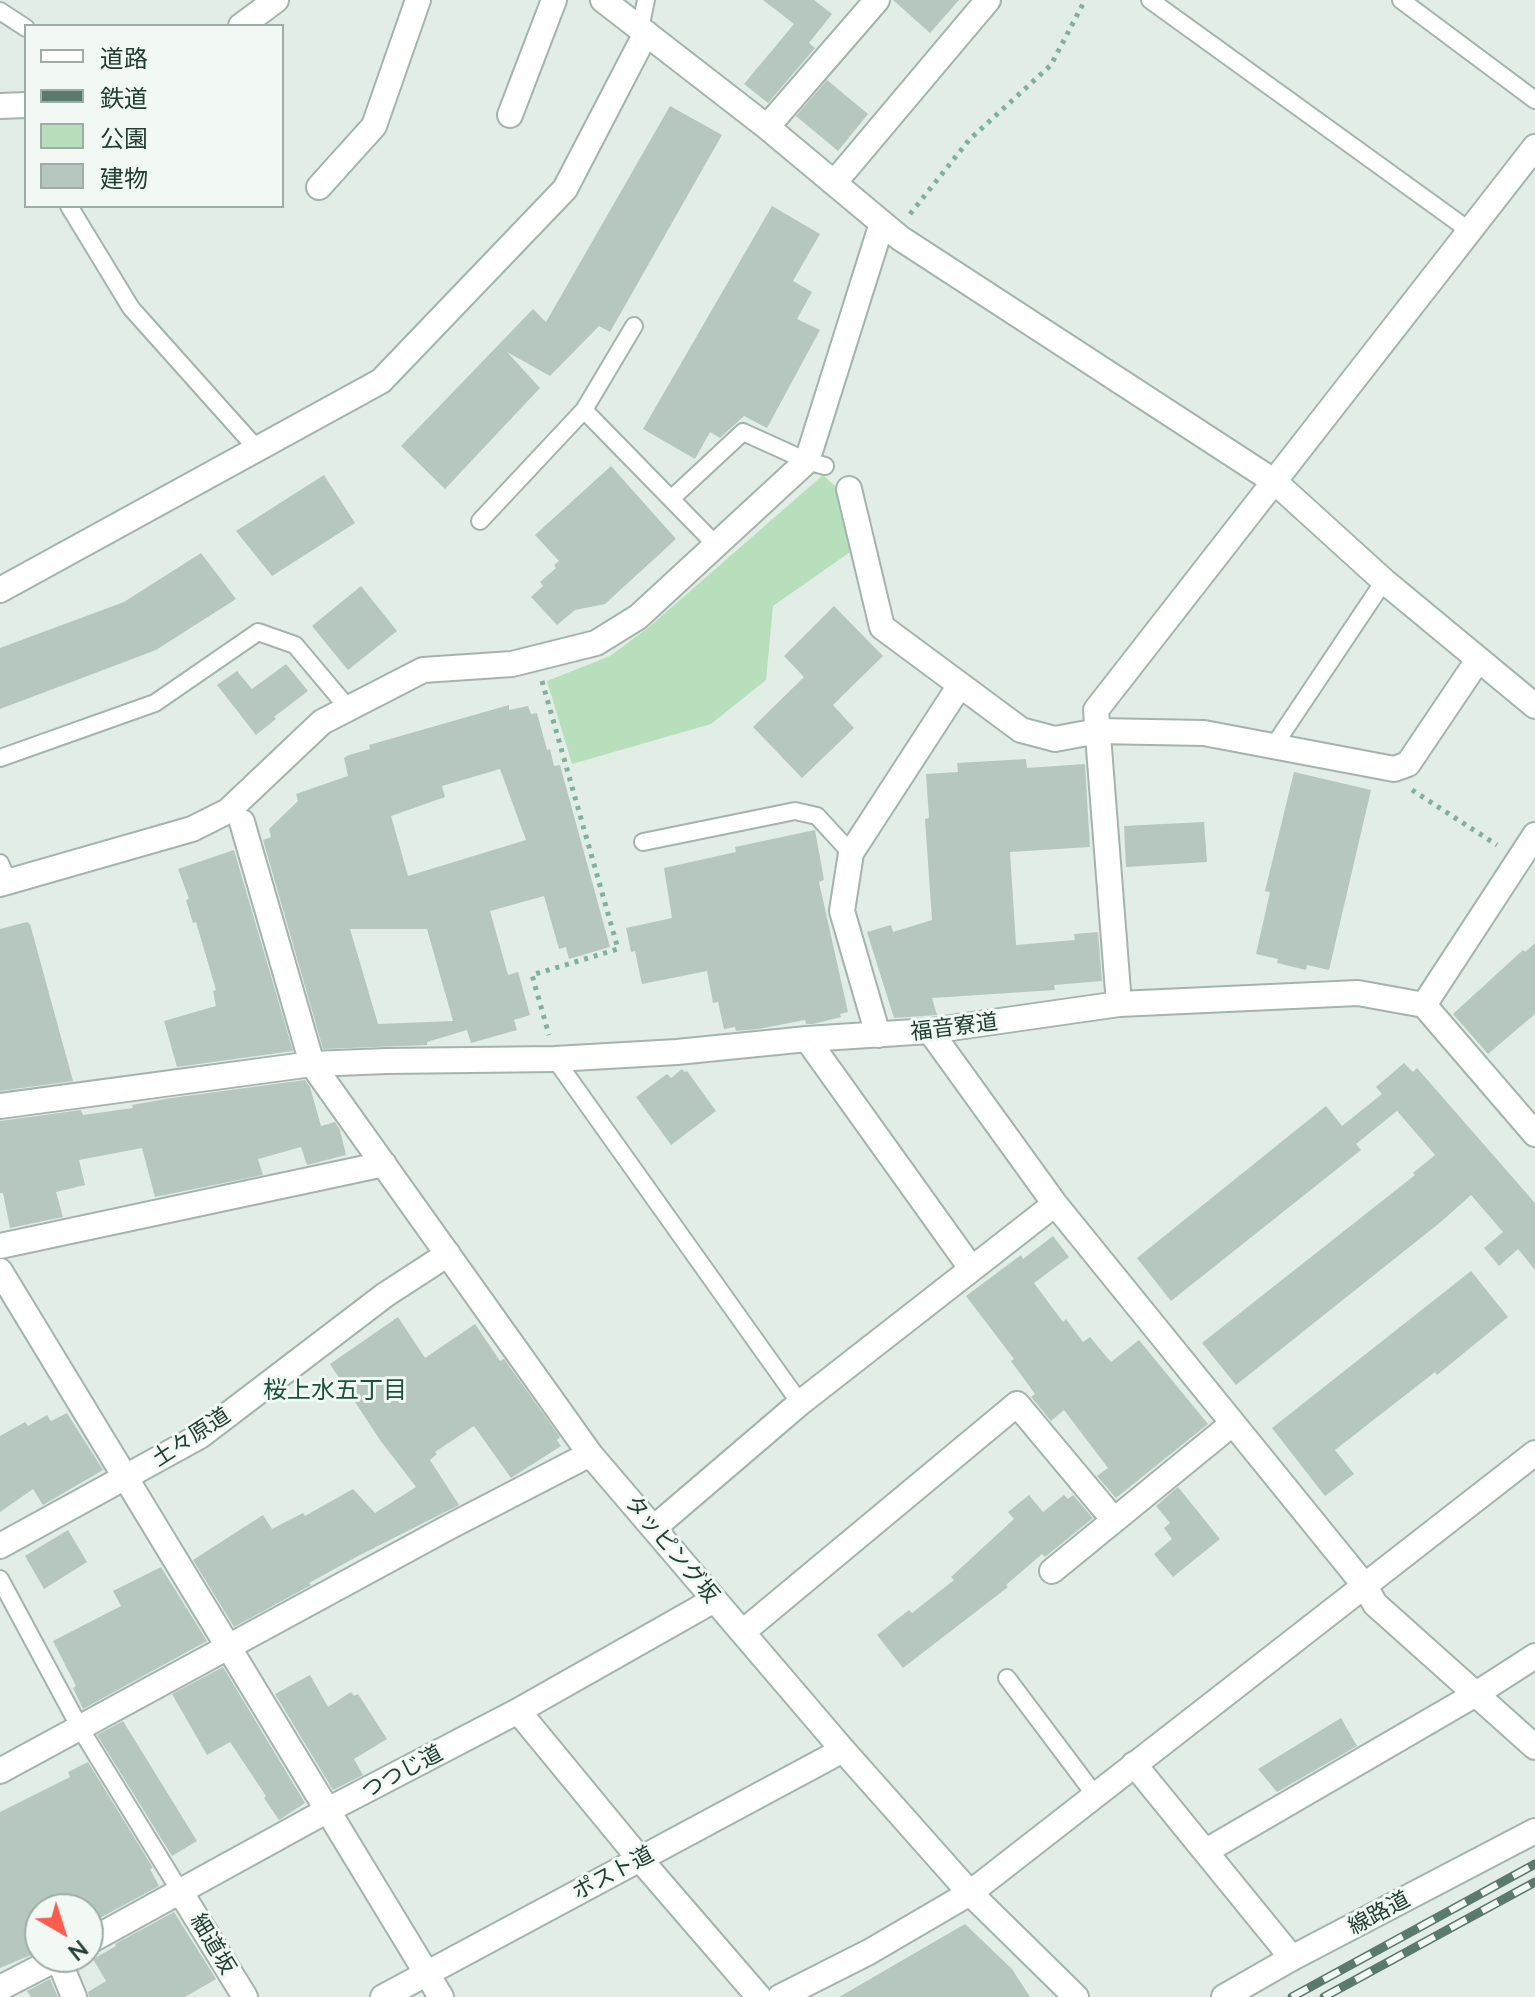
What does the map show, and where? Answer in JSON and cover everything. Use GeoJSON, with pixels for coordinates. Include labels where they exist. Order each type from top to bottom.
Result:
{"type":"FeatureCollection","features":[{"type":"Feature","properties":{"kind":"street"},"geometry":{"type":"LineString","coordinates":[[244,24],[276,0]]}},
{"type":"Feature","properties":{"kind":"street"},"geometry":{"type":"LineString","coordinates":[[319,187],[374,126],[418,0]]}},
{"type":"Feature","properties":{"kind":"street"},"geometry":{"type":"LineString","coordinates":[[510,115],[554,0]]}},
{"type":"Feature","properties":{"kind":"street"},"geometry":{"type":"LineString","coordinates":[[603,0],[767,127],[891,231],[1275,482],[1384,581],[1535,706]]}},
{"type":"Feature","properties":{"kind":"street"},"geometry":{"type":"LineString","coordinates":[[767,127],[877,0]]}},
{"type":"Feature","properties":{"kind":"street"},"geometry":{"type":"LineString","coordinates":[[834,183],[988,0]]}},
{"type":"Feature","properties":{"kind":"street"},"geometry":{"type":"LineString","coordinates":[[0,590],[381,381],[565,189],[643,31]]}},
{"type":"Feature","properties":{"kind":"street"},"geometry":{"type":"LineString","coordinates":[[0,106],[24,105]]}},
{"type":"Feature","properties":{"kind":"street"},"geometry":{"type":"LineString","coordinates":[[1119,1004],[1096,710],[1535,147]]}},
{"type":"Feature","properties":{"kind":"street"},"geometry":{"type":"LineString","coordinates":[[3,876],[192,829],[228,811],[322,722],[423,670],[512,664],[596,643],[638,617],[716,545],[816,464],[891,231]]}},
{"type":"Feature","properties":{"kind":"street"},"geometry":{"type":"LineString","coordinates":[[849,489],[882,627],[1021,730],[1055,739],[1098,731],[1204,733],[1275,744],[1394,769],[1408,764],[1478,660]]}},
{"type":"Feature","properties":{"kind":"street"},"geometry":{"type":"LineString","coordinates":[[878,1035],[842,911],[851,853],[960,685]]}},
{"type":"Feature","properties":{"kind":"street","name":"タッピング坂"},"geometry":{"type":"LineString","coordinates":[[242,822],[312,1064],[590,1454],[843,1750],[970,1893],[1076,1997]]}},
{"type":"Feature","properties":{"kind":"street"},"geometry":{"type":"LineString","coordinates":[[1528,850],[1424,1005],[1535,1134]]}},
{"type":"Feature","properties":{"kind":"street","name":"福音寮道"},"geometry":{"type":"LineString","coordinates":[[0,1106],[312,1064],[555,1059],[677,1052],[930,1031],[1119,1004],[1358,993],[1424,1005]]}},
{"type":"Feature","properties":{"kind":"street"},"geometry":{"type":"LineString","coordinates":[[930,1031],[1055,1204],[1365,1586],[1375,1604],[1535,1747]]}},
{"type":"Feature","properties":{"kind":"street"},"geometry":{"type":"LineString","coordinates":[[807,1039],[971,1268]]}},
{"type":"Feature","properties":{"kind":"street"},"geometry":{"type":"LineString","coordinates":[[0,1246],[384,1164]]}},
{"type":"Feature","properties":{"kind":"street"},"geometry":{"type":"LineString","coordinates":[[655,1527],[800,1403],[1055,1204]]}},
{"type":"Feature","properties":{"kind":"street","name":"土々原道"},"geometry":{"type":"LineString","coordinates":[[0,1546],[200,1436],[385,1295],[448,1254]]}},
{"type":"Feature","properties":{"kind":"street"},"geometry":{"type":"LineString","coordinates":[[0,1271],[441,1997]]}},
{"type":"Feature","properties":{"kind":"street"},"geometry":{"type":"LineString","coordinates":[[744,1631],[1017,1404],[1114,1520]]}},
{"type":"Feature","properties":{"kind":"street"},"geometry":{"type":"LineString","coordinates":[[1052,1571],[1232,1424]]}},
{"type":"Feature","properties":{"kind":"street"},"geometry":{"type":"LineString","coordinates":[[780,1997],[869,1952],[970,1893],[1535,1453]]}},
{"type":"Feature","properties":{"kind":"street"},"geometry":{"type":"LineString","coordinates":[[0,1771],[449,1527],[590,1454]]}},
{"type":"Feature","properties":{"kind":"street","name":"つつじ道"},"geometry":{"type":"LineString","coordinates":[[104,1933],[328,1810],[518,1711],[714,1600]]}},
{"type":"Feature","properties":{"kind":"street"},"geometry":{"type":"LineString","coordinates":[[1206,1851],[1476,1694],[1535,1656]]}},
{"type":"Feature","properties":{"kind":"street"},"geometry":{"type":"LineString","coordinates":[[518,1711],[759,1997]]}},
{"type":"Feature","properties":{"kind":"street","name":"ポスト道"},"geometry":{"type":"LineString","coordinates":[[383,1997],[843,1750]]}},
{"type":"Feature","properties":{"kind":"street"},"geometry":{"type":"LineString","coordinates":[[1134,1764],[1292,1958]]}},
{"type":"Feature","properties":{"kind":"street","name":"線路道"},"geometry":{"type":"LineString","coordinates":[[1224,1997],[1535,1831]]}},
{"type":"Feature","properties":{"kind":"street","name":"細道坂"},"geometry":{"type":"LineString","coordinates":[[180,1891],[245,1997]]}},
{"type":"Feature","properties":{"kind":"street"},"geometry":{"type":"LineString","coordinates":[[0,1988],[30,1973]]}},
{"type":"Feature","properties":{"kind":"street"},"geometry":{"type":"LineString","coordinates":[[65,1973],[74,1997]]}},
{"type":"Feature","properties":{"kind":"lane"},"geometry":{"type":"LineString","coordinates":[[643,31],[646,0]]}},
{"type":"Feature","properties":{"kind":"lane"},"geometry":{"type":"LineString","coordinates":[[1150,0],[1470,231]]}},
{"type":"Feature","properties":{"kind":"lane"},"geometry":{"type":"LineString","coordinates":[[1401,0],[1535,100]]}},
{"type":"Feature","properties":{"kind":"lane"},"geometry":{"type":"LineString","coordinates":[[0,11],[24,27]]}},
{"type":"Feature","properties":{"kind":"lane"},"geometry":{"type":"LineString","coordinates":[[70,208],[131,308],[258,450]]}},
{"type":"Feature","properties":{"kind":"lane"},"geometry":{"type":"LineString","coordinates":[[480,521],[584,410],[634,326]]}},
{"type":"Feature","properties":{"kind":"lane"},"geometry":{"type":"LineString","coordinates":[[584,410],[716,545]]}},
{"type":"Feature","properties":{"kind":"lane"},"geometry":{"type":"LineString","coordinates":[[671,499],[743,432],[816,464]]}},
{"type":"Feature","properties":{"kind":"lane"},"geometry":{"type":"LineString","coordinates":[[1275,744],[1384,581]]}},
{"type":"Feature","properties":{"kind":"lane"},"geometry":{"type":"LineString","coordinates":[[0,758],[155,703],[258,632],[295,645],[348,708]]}},
{"type":"Feature","properties":{"kind":"lane"},"geometry":{"type":"LineString","coordinates":[[643,842],[795,811],[817,816],[851,853]]}},
{"type":"Feature","properties":{"kind":"lane"},"geometry":{"type":"LineString","coordinates":[[555,1059],[800,1403]]}},
{"type":"Feature","properties":{"kind":"lane"},"geometry":{"type":"LineString","coordinates":[[0,1579],[80,1728],[180,1891]]}},
{"type":"Feature","properties":{"kind":"lane"},"geometry":{"type":"LineString","coordinates":[[1007,1678],[1095,1795]]}},
{"type":"Feature","properties":{"kind":"path"},"geometry":{"type":"LineString","coordinates":[[891,231],[906,219],[969,140],[1051,65],[1085,0]]}},
{"type":"Feature","properties":{"kind":"path"},"geometry":{"type":"LineString","coordinates":[[540,674],[618,949],[532,975],[555,1059]]}},
{"type":"Feature","properties":{"kind":"path"},"geometry":{"type":"LineString","coordinates":[[1394,769],[1394,779],[1528,850]]}},
{"type":"Feature","properties":{"kind":"green space"},"geometry":{"type":"Polygon","coordinates":[[[823,475],[837,488],[853,550],[773,606],[766,680],[711,724],[572,764],[547,681],[610,656],[649,627],[823,475]]]}},
{"type":"Feature","properties":{"kind":"building"},"geometry":{"type":"Polygon","coordinates":[[[763,0],[814,0],[832,14],[809,43],[815,48],[768,103],[744,84],[794,24],[763,0]]]}},
{"type":"Feature","properties":{"kind":"building"},"geometry":{"type":"Polygon","coordinates":[[[893,0],[959,0],[930,33],[893,0]]]}},
{"type":"Feature","properties":{"kind":"building"},"geometry":{"type":"Polygon","coordinates":[[[827,80],[868,114],[838,151],[796,116],[827,80]]]}},
{"type":"Feature","properties":{"kind":"building"},"geometry":{"type":"Polygon","coordinates":[[[670,106],[722,135],[610,332],[599,326],[550,376],[507,352],[540,388],[445,489],[401,446],[533,309],[546,322],[670,106]]]}},
{"type":"Feature","properties":{"kind":"building"},"geometry":{"type":"Polygon","coordinates":[[[772,206],[820,234],[793,281],[812,292],[797,319],[820,330],[767,428],[744,416],[720,438],[710,432],[695,459],[643,429],[772,206]]]}},
{"type":"Feature","properties":{"kind":"building"},"geometry":{"type":"Polygon","coordinates":[[[611,466],[676,539],[605,604],[575,610],[557,625],[531,597],[543,586],[540,582],[556,568],[554,565],[559,561],[535,535],[611,466]]]}},
{"type":"Feature","properties":{"kind":"building"},"geometry":{"type":"Polygon","coordinates":[[[324,475],[355,523],[272,576],[236,531],[324,475]]]}},
{"type":"Feature","properties":{"kind":"building"},"geometry":{"type":"Polygon","coordinates":[[[201,553],[236,599],[156,650],[0,709],[0,648],[124,602],[201,553]]]}},
{"type":"Feature","properties":{"kind":"building"},"geometry":{"type":"Polygon","coordinates":[[[361,586],[397,631],[348,670],[312,626],[361,586]]]}},
{"type":"Feature","properties":{"kind":"building"},"geometry":{"type":"Polygon","coordinates":[[[834,606],[883,656],[833,705],[854,728],[802,778],[753,727],[804,677],[784,656],[834,606]]]}},
{"type":"Feature","properties":{"kind":"building"},"geometry":{"type":"Polygon","coordinates":[[[286,664],[308,691],[256,735],[217,685],[237,671],[252,689],[286,664]]]}},
{"type":"Feature","properties":{"kind":"building"},"geometry":{"type":"Polygon","coordinates":[[[509,705],[509,710],[528,706],[531,714],[537,713],[554,766],[560,765],[610,947],[569,959],[566,947],[559,949],[544,896],[490,911],[508,975],[518,972],[530,1015],[514,1020],[517,1030],[471,1043],[467,1030],[427,1042],[427,1045],[323,1049],[263,840],[271,837],[269,829],[298,801],[296,794],[348,776],[344,758],[370,749],[369,745],[509,705]],[[500,769],[442,786],[445,797],[391,816],[408,876],[526,840],[500,769]],[[350,929],[378,1024],[453,1021],[427,929],[350,929]]]}},
{"type":"Feature","properties":{"kind":"building"},"geometry":{"type":"Polygon","coordinates":[[[1026,759],[1027,768],[1085,764],[1090,847],[1010,852],[1016,945],[1075,940],[1074,934],[1098,932],[1102,981],[1054,985],[1055,990],[932,998],[937,1015],[894,1018],[867,932],[891,925],[893,932],[932,920],[925,819],[929,818],[926,774],[958,772],[957,763],[1026,759]]]}},
{"type":"Feature","properties":{"kind":"building"},"geometry":{"type":"Polygon","coordinates":[[[1294,772],[1371,790],[1329,970],[1307,965],[1306,970],[1256,954],[1270,892],[1265,891],[1294,772]]]}},
{"type":"Feature","properties":{"kind":"building"},"geometry":{"type":"Polygon","coordinates":[[[1204,822],[1207,862],[1126,867],[1124,826],[1204,822]]]}},
{"type":"Feature","properties":{"kind":"building"},"geometry":{"type":"Polygon","coordinates":[[[815,830],[824,880],[819,882],[848,1012],[840,1014],[841,1017],[813,1024],[806,1024],[805,1020],[736,1031],[735,1027],[724,1029],[718,1002],[713,1003],[707,971],[642,984],[626,928],[672,918],[664,868],[736,852],[735,847],[815,830]]]}},
{"type":"Feature","properties":{"kind":"building"},"geometry":{"type":"Polygon","coordinates":[[[234,850],[293,1051],[177,1067],[164,1021],[216,1006],[213,991],[216,990],[178,869],[234,850]]]}},
{"type":"Feature","properties":{"kind":"building"},"geometry":{"type":"Polygon","coordinates":[[[27,922],[73,1081],[0,1091],[0,929],[27,922]]]}},
{"type":"Feature","properties":{"kind":"building"},"geometry":{"type":"Polygon","coordinates":[[[1535,943],[1535,1014],[1488,1054],[1453,1014],[1523,950],[1525,952],[1535,943]]]}},
{"type":"Feature","properties":{"kind":"building"},"geometry":{"type":"Polygon","coordinates":[[[1404,1063],[1413,1072],[1417,1068],[1535,1203],[1535,1270],[1518,1249],[1499,1266],[1484,1248],[1503,1232],[1471,1195],[1236,1385],[1202,1343],[1415,1175],[1413,1173],[1435,1155],[1397,1111],[1356,1144],[1361,1150],[1171,1301],[1137,1258],[1326,1106],[1342,1126],[1382,1094],[1376,1087],[1404,1063]]]}},
{"type":"Feature","properties":{"kind":"building"},"geometry":{"type":"Polygon","coordinates":[[[682,1069],[687,1071],[716,1111],[671,1145],[636,1097],[667,1074],[671,1078],[682,1069]]]}},
{"type":"Feature","properties":{"kind":"building"},"geometry":{"type":"Polygon","coordinates":[[[305,1080],[310,1087],[321,1126],[335,1122],[346,1155],[307,1165],[301,1147],[258,1159],[263,1175],[155,1197],[142,1148],[79,1160],[85,1185],[56,1192],[63,1217],[10,1228],[3,1193],[0,1193],[0,1121],[81,1110],[83,1115],[133,1108],[132,1105],[171,1098],[305,1080]]]}},
{"type":"Feature","properties":{"kind":"building"},"geometry":{"type":"Polygon","coordinates":[[[1053,1236],[1069,1257],[1034,1283],[1063,1322],[1066,1319],[1083,1342],[1090,1337],[1111,1362],[1139,1340],[1208,1424],[1116,1498],[1097,1476],[1108,1468],[1064,1410],[1051,1421],[1031,1397],[1035,1394],[1011,1361],[1014,1359],[966,1296],[1021,1255],[1023,1259],[1053,1236]]]}},
{"type":"Feature","properties":{"kind":"building"},"geometry":{"type":"Polygon","coordinates":[[[1471,1271],[1508,1317],[1437,1375],[1435,1372],[1335,1450],[1354,1474],[1325,1496],[1272,1428],[1471,1271]]]}},
{"type":"Feature","properties":{"kind":"building"},"geometry":{"type":"Polygon","coordinates":[[[398,1317],[425,1358],[475,1324],[560,1437],[557,1440],[561,1446],[511,1478],[474,1426],[435,1452],[437,1454],[430,1460],[459,1505],[360,1555],[234,1627],[193,1560],[263,1515],[272,1529],[303,1513],[305,1516],[353,1489],[375,1513],[416,1487],[380,1440],[330,1364],[398,1317]]]}},
{"type":"Feature","properties":{"kind":"building"},"geometry":{"type":"Polygon","coordinates":[[[67,1413],[103,1470],[43,1505],[33,1489],[0,1512],[0,1436],[25,1422],[28,1426],[47,1415],[51,1421],[67,1413]]]}},
{"type":"Feature","properties":{"kind":"building"},"geometry":{"type":"Polygon","coordinates":[[[1178,1487],[1220,1539],[1173,1577],[1154,1554],[1172,1539],[1164,1528],[1170,1523],[1156,1506],[1178,1487]]]}},
{"type":"Feature","properties":{"kind":"building"},"geometry":{"type":"Polygon","coordinates":[[[1029,1495],[1043,1512],[1064,1495],[1068,1499],[1073,1495],[1093,1518],[1045,1557],[1042,1554],[1006,1585],[1008,1587],[903,1668],[877,1635],[909,1610],[912,1613],[954,1580],[951,1577],[1014,1519],[1008,1512],[1029,1495]]]}},
{"type":"Feature","properties":{"kind":"building"},"geometry":{"type":"Polygon","coordinates":[[[68,1530],[87,1562],[44,1589],[25,1556],[68,1530]]]}},
{"type":"Feature","properties":{"kind":"building"},"geometry":{"type":"Polygon","coordinates":[[[161,1567],[207,1641],[83,1709],[73,1688],[76,1686],[53,1641],[121,1606],[113,1591],[161,1567]]]}},
{"type":"Feature","properties":{"kind":"building"},"geometry":{"type":"Polygon","coordinates":[[[223,1667],[305,1803],[279,1820],[230,1742],[207,1755],[172,1694],[223,1667]]]}},
{"type":"Feature","properties":{"kind":"building"},"geometry":{"type":"Polygon","coordinates":[[[310,1675],[328,1707],[351,1692],[354,1696],[358,1694],[387,1739],[354,1759],[363,1775],[333,1790],[275,1694],[310,1675]]]}},
{"type":"Feature","properties":{"kind":"building"},"geometry":{"type":"Polygon","coordinates":[[[1341,1718],[1357,1746],[1277,1792],[1258,1769],[1341,1718]]]}},
{"type":"Feature","properties":{"kind":"building"},"geometry":{"type":"Polygon","coordinates":[[[123,1721],[197,1841],[172,1856],[97,1735],[123,1721]]]}},
{"type":"Feature","properties":{"kind":"building"},"geometry":{"type":"Polygon","coordinates":[[[88,1762],[153,1868],[150,1869],[159,1886],[104,1916],[104,1893],[24,1893],[24,1958],[0,1968],[0,1812],[70,1777],[68,1772],[88,1762]]]}},
{"type":"Feature","properties":{"kind":"building"},"geometry":{"type":"Polygon","coordinates":[[[174,1912],[216,1979],[185,1997],[89,1997],[88,1992],[106,1981],[101,1973],[104,1973],[104,1953],[174,1912]]]}},
{"type":"Feature","properties":{"kind":"building"},"geometry":{"type":"Polygon","coordinates":[[[965,1924],[1012,1969],[1030,1997],[839,1997],[965,1924]]]}},
{"type":"Feature","properties":{"kind":"building"},"geometry":{"type":"Polygon","coordinates":[[[50,1979],[58,1997],[31,1997],[27,1991],[50,1979]]]}},
{"type":"Feature","properties":{"kind":"railway"},"geometry":{"type":"LineString","coordinates":[[1292,1997],[1535,1864]]}},
{"type":"Feature","properties":{"kind":"railway"},"geometry":{"type":"LineString","coordinates":[[1324,1997],[1535,1882]]}},
{"type":"Feature","properties":{"kind":"district","name":"桜上水五丁目"},"geometry":{"type":"Point","coordinates":[335,1390]}}]}
